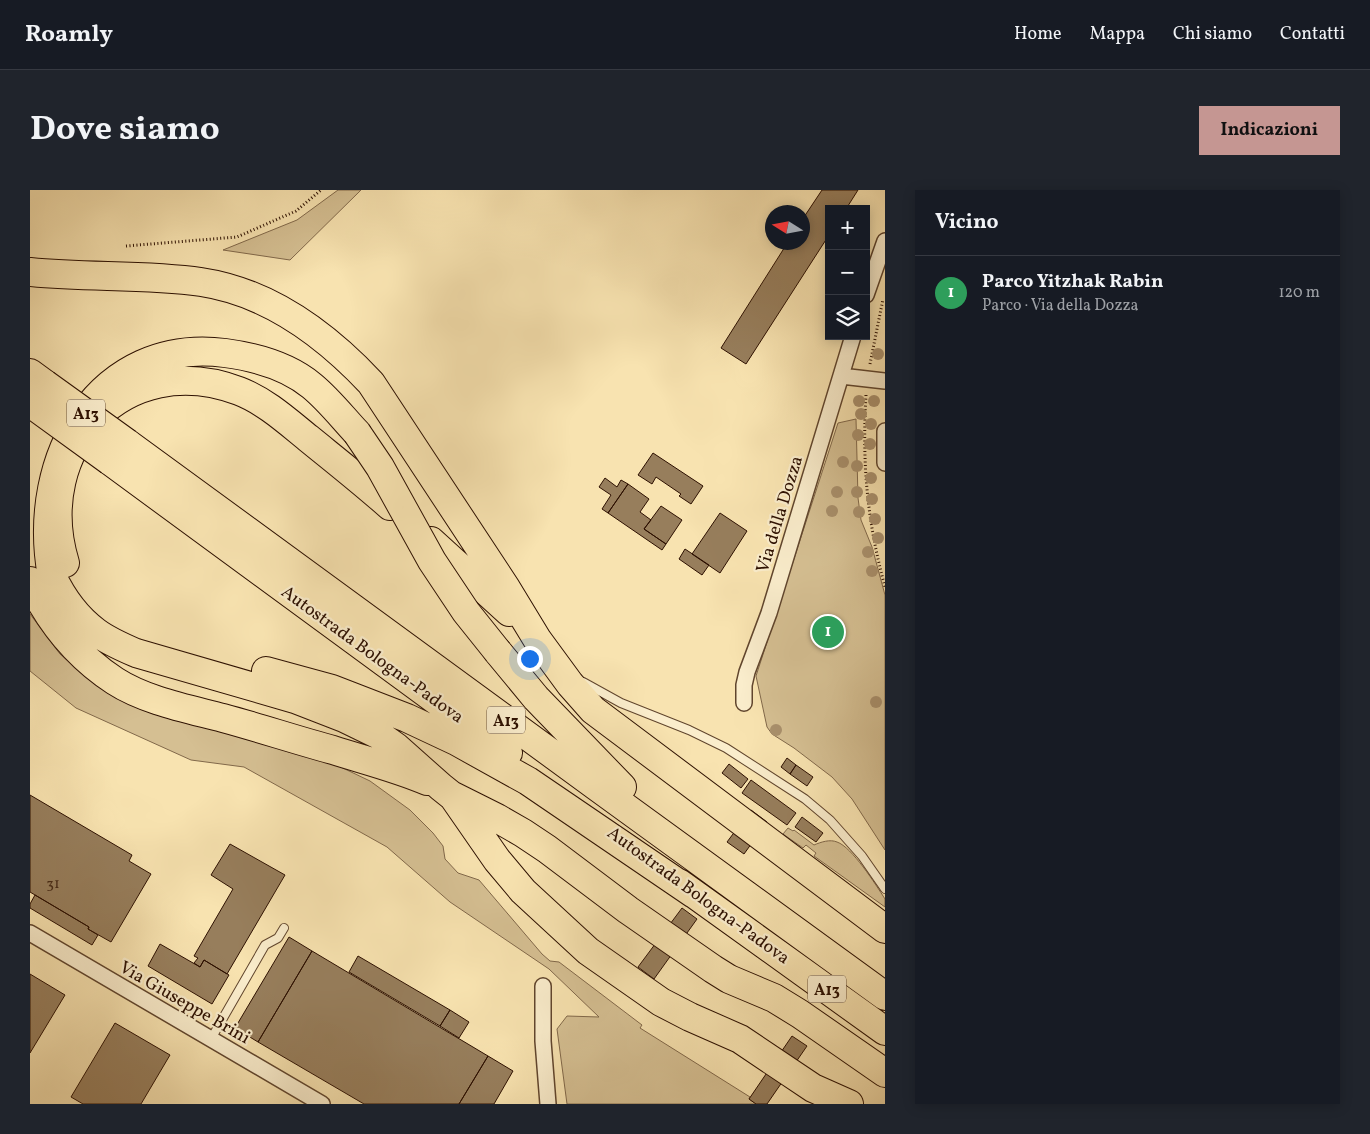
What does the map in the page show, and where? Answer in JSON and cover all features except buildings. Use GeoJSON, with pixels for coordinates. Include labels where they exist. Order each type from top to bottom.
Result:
{"type":"FeatureCollection","features":[{"type":"Feature","properties":{"kind":"highway"},"geometry":{"type":"LineString","coordinates":[[30,272],[146,277],[202,282],[257,299],[282,311],[311,329],[349,359],[371,383],[544,648],[570,684],[593,710],[885,929]]}},
{"type":"Feature","properties":{"kind":"highway"},"geometry":{"type":"LineString","coordinates":[[704,863],[655,820],[587,752],[536,698],[498,652],[466,612],[432,561],[380,467],[356,433],[330,402],[312,385],[294,374],[260,360],[240,355],[196,351],[150,359],[127,369],[94,389],[78,403],[64,420],[51,442],[43,462],[35,501],[36,526],[40,548],[56,585],[79,617],[95,631],[112,643],[136,653],[295,699],[344,718],[379,735],[396,747],[446,791],[497,860],[523,891],[588,950],[661,1002],[698,1021],[740,1039],[814,1088],[849,1104]]}},
{"type":"Feature","properties":{"kind":"highway"},"geometry":{"type":"LineString","coordinates":[[390,506],[256,398],[223,385],[180,380],[159,382],[121,397],[92,418],[68,452],[59,478],[55,509],[60,548],[66,565],[76,584],[97,608],[112,621],[143,637],[332,689],[407,718],[456,741],[528,781],[694,894]]}},
{"type":"Feature","properties":{"kind":"highway","name":"Autostrada Bologna-Padova"},"geometry":{"type":"LineString","coordinates":[[35,387],[492,741],[694,894],[885,1030]]}},
{"type":"Feature","properties":{"kind":"highway","name":"Autostrada Bologna-Padova"},"geometry":{"type":"LineString","coordinates":[[118,452],[342,601],[885,996]]}},
{"type":"Feature","properties":{"kind":"highway"},"geometry":{"type":"LineString","coordinates":[[431,542],[469,575],[544,648]]}},
{"type":"Feature","properties":{"kind":"highway"},"geometry":{"type":"LineString","coordinates":[[30,581],[54,624],[91,664],[117,682],[147,696],[274,732],[418,777],[446,791],[497,818],[539,844],[628,910],[713,969],[729,979],[774,998],[885,1073]]}},
{"type":"Feature","properties":{"kind":"street"},"geometry":{"type":"LineString","coordinates":[[870,284],[885,241]]}},
{"type":"Feature","properties":{"kind":"street","name":"Via della Dozza"},"geometry":{"type":"LineString","coordinates":[[744,703],[744,685],[747,672],[771,604],[852,340]]}},
{"type":"Feature","properties":{"kind":"street"},"geometry":{"type":"LineString","coordinates":[[841,376],[885,381]]}},
{"type":"Feature","properties":{"kind":"street"},"geometry":{"type":"LineString","coordinates":[[885,431],[885,464]]}},
{"type":"Feature","properties":{"kind":"street","name":"Via Giuseppe Brini"},"geometry":{"type":"LineString","coordinates":[[30,932],[322,1104]]}},
{"type":"Feature","properties":{"kind":"street"},"geometry":{"type":"LineString","coordinates":[[543,986],[543,1042],[548,1104]]}},
{"type":"Feature","properties":{"kind":"lane"},"geometry":{"type":"LineString","coordinates":[[544,648],[578,679],[603,694],[689,730],[726,748],[805,799],[830,820],[862,856],[885,889]]}},
{"type":"Feature","properties":{"kind":"lane"},"geometry":{"type":"LineString","coordinates":[[212,1039],[265,945],[278,938],[284,928]]}},
{"type":"Feature","properties":{"kind":"path"},"geometry":{"type":"LineString","coordinates":[[126,246],[237,237],[296,211],[321,190]]}},
{"type":"Feature","properties":{"kind":"path"},"geometry":{"type":"LineString","coordinates":[[885,292],[876,330],[868,379],[864,438],[867,502],[872,533],[885,587]]}},
{"type":"Feature","properties":{"kind":"shaded area"},"geometry":{"type":"Polygon","coordinates":[[[338,190],[361,190],[290,260],[223,250],[297,220],[338,190]]]}},
{"type":"Feature","properties":{"kind":"shaded area"},"geometry":{"type":"Polygon","coordinates":[[[856,419],[858,498],[861,520],[872,547],[885,595],[885,850],[852,799],[832,777],[772,734],[767,727],[756,676],[838,423],[856,419]]]}},
{"type":"Feature","properties":{"kind":"shaded area"},"geometry":{"type":"Polygon","coordinates":[[[30,614],[60,654],[90,680],[110,693],[326,760],[370,781],[410,810],[433,833],[443,846],[445,859],[458,873],[479,880],[550,961],[559,962],[642,1025],[640,1028],[750,1097],[749,1099],[756,1104],[567,1104],[557,1029],[567,1016],[599,1017],[549,969],[450,902],[387,847],[244,767],[191,760],[76,708],[30,671],[30,614]]]}},
{"type":"Feature","properties":{"kind":"shaded area"},"geometry":{"type":"Polygon","coordinates":[[[788,828],[794,830],[814,845],[831,841],[843,845],[850,851],[876,885],[885,899],[885,907],[814,856],[816,853],[806,845],[803,848],[783,834],[788,828]]]}},
{"type":"Feature","properties":{"kind":"place","name":"Parco Yitzhak Rabin"},"geometry":{"type":"Point","coordinates":[828,632]}}]}
